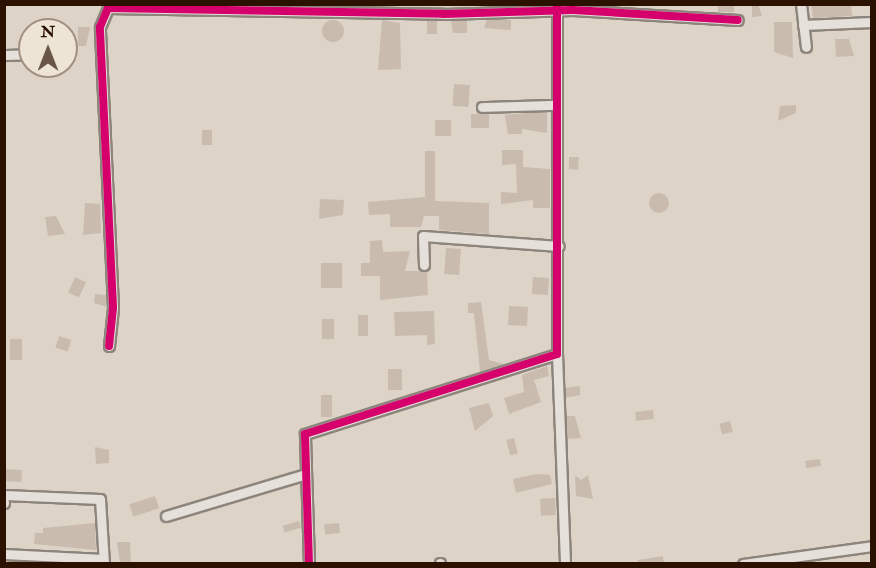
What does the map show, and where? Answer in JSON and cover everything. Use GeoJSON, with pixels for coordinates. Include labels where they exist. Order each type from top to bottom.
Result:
{"type":"FeatureCollection","features":[{"type":"Feature","properties":{"kind":"street"},"geometry":{"type":"LineString","coordinates":[[801,4],[806,47]]}},
{"type":"Feature","properties":{"kind":"street"},"geometry":{"type":"LineString","coordinates":[[109,346],[113,307],[102,14],[116,5],[558,11],[738,20]]}},
{"type":"Feature","properties":{"kind":"street"},"geometry":{"type":"LineString","coordinates":[[558,11],[554,105],[559,246],[557,354],[565,564]]}},
{"type":"Feature","properties":{"kind":"street"},"geometry":{"type":"LineString","coordinates":[[802,25],[872,22]]}},
{"type":"Feature","properties":{"kind":"street"},"geometry":{"type":"LineString","coordinates":[[482,107],[554,105]]}},
{"type":"Feature","properties":{"kind":"street"},"geometry":{"type":"LineString","coordinates":[[424,265],[423,236],[559,246]]}},
{"type":"Feature","properties":{"kind":"street"},"geometry":{"type":"LineString","coordinates":[[309,564],[302,440],[311,430],[557,354]]}},
{"type":"Feature","properties":{"kind":"street"},"geometry":{"type":"LineString","coordinates":[[166,516],[303,475]]}},
{"type":"Feature","properties":{"kind":"street"},"geometry":{"type":"LineString","coordinates":[[4,495],[100,499],[103,561],[4,554]]}},
{"type":"Feature","properties":{"kind":"street"},"geometry":{"type":"LineString","coordinates":[[743,564],[872,546]]}},
{"type":"Feature","properties":{"kind":"building"},"geometry":{"type":"Polygon","coordinates":[[[718,4],[734,4],[734,12],[718,12],[718,4]]]}},
{"type":"Feature","properties":{"kind":"building"},"geometry":{"type":"Polygon","coordinates":[[[758,4],[762,16],[752,17],[752,5],[758,4]]]}},
{"type":"Feature","properties":{"kind":"building"},"geometry":{"type":"Polygon","coordinates":[[[811,4],[851,4],[852,16],[813,18],[811,4]]]}},
{"type":"Feature","properties":{"kind":"building"},"geometry":{"type":"Polygon","coordinates":[[[487,19],[511,20],[511,30],[484,28],[487,19]]]}},
{"type":"Feature","properties":{"kind":"building"},"geometry":{"type":"Polygon","coordinates":[[[333,20],[341,23],[344,31],[341,39],[333,42],[325,39],[322,31],[325,23],[333,20]]]}},
{"type":"Feature","properties":{"kind":"building"},"geometry":{"type":"Polygon","coordinates":[[[382,20],[400,23],[401,69],[378,70],[382,20]]]}},
{"type":"Feature","properties":{"kind":"building"},"geometry":{"type":"Polygon","coordinates":[[[467,20],[467,33],[453,33],[451,21],[467,20]]]}},
{"type":"Feature","properties":{"kind":"building"},"geometry":{"type":"Polygon","coordinates":[[[427,21],[437,21],[437,34],[427,34],[427,21]]]}},
{"type":"Feature","properties":{"kind":"building"},"geometry":{"type":"Polygon","coordinates":[[[774,22],[792,22],[793,58],[774,52],[774,22]]]}},
{"type":"Feature","properties":{"kind":"building"},"geometry":{"type":"Polygon","coordinates":[[[78,27],[90,27],[86,46],[78,46],[78,27]]]}},
{"type":"Feature","properties":{"kind":"building"},"geometry":{"type":"Polygon","coordinates":[[[835,39],[849,39],[854,56],[836,57],[835,39]]]}},
{"type":"Feature","properties":{"kind":"building"},"geometry":{"type":"Polygon","coordinates":[[[454,84],[470,85],[468,107],[452,106],[454,84]]]}},
{"type":"Feature","properties":{"kind":"building"},"geometry":{"type":"Polygon","coordinates":[[[796,105],[796,113],[778,121],[780,106],[796,105]]]}},
{"type":"Feature","properties":{"kind":"building"},"geometry":{"type":"Polygon","coordinates":[[[547,112],[547,133],[522,129],[522,134],[508,134],[505,115],[547,112]]]}},
{"type":"Feature","properties":{"kind":"building"},"geometry":{"type":"Polygon","coordinates":[[[471,114],[489,114],[489,128],[471,128],[471,114]]]}},
{"type":"Feature","properties":{"kind":"building"},"geometry":{"type":"Polygon","coordinates":[[[435,120],[451,120],[451,136],[435,136],[435,120]]]}},
{"type":"Feature","properties":{"kind":"building"},"geometry":{"type":"Polygon","coordinates":[[[202,130],[212,130],[212,145],[202,145],[202,130]]]}},
{"type":"Feature","properties":{"kind":"building"},"geometry":{"type":"Polygon","coordinates":[[[502,150],[523,150],[523,167],[550,169],[550,208],[533,208],[533,200],[501,204],[501,192],[517,193],[516,164],[502,165],[502,150]]]}},
{"type":"Feature","properties":{"kind":"building"},"geometry":{"type":"Polygon","coordinates":[[[425,151],[435,151],[435,201],[489,203],[489,234],[439,230],[439,216],[424,216],[421,227],[390,227],[390,214],[369,215],[368,202],[425,197],[425,151]]]}},
{"type":"Feature","properties":{"kind":"building"},"geometry":{"type":"Polygon","coordinates":[[[569,157],[579,157],[578,170],[569,169],[569,157]]]}},
{"type":"Feature","properties":{"kind":"building"},"geometry":{"type":"Polygon","coordinates":[[[659,193],[666,196],[669,203],[666,210],[659,213],[652,210],[649,203],[652,196],[659,193]]]}},
{"type":"Feature","properties":{"kind":"building"},"geometry":{"type":"Polygon","coordinates":[[[320,199],[344,200],[343,215],[319,219],[320,199]]]}},
{"type":"Feature","properties":{"kind":"building"},"geometry":{"type":"Polygon","coordinates":[[[85,203],[100,204],[101,233],[83,235],[85,203]]]}},
{"type":"Feature","properties":{"kind":"building"},"geometry":{"type":"Polygon","coordinates":[[[56,216],[65,234],[48,236],[45,217],[56,216]]]}},
{"type":"Feature","properties":{"kind":"building"},"geometry":{"type":"Polygon","coordinates":[[[382,240],[383,252],[410,251],[405,271],[427,271],[428,295],[380,300],[380,276],[361,276],[361,263],[370,263],[370,241],[382,240]]]}},
{"type":"Feature","properties":{"kind":"building"},"geometry":{"type":"Polygon","coordinates":[[[446,248],[461,249],[459,275],[444,274],[446,248]]]}},
{"type":"Feature","properties":{"kind":"building"},"geometry":{"type":"Polygon","coordinates":[[[321,263],[342,263],[342,288],[321,288],[321,263]]]}},
{"type":"Feature","properties":{"kind":"building"},"geometry":{"type":"Polygon","coordinates":[[[75,277],[86,282],[79,297],[68,293],[75,277]]]}},
{"type":"Feature","properties":{"kind":"building"},"geometry":{"type":"Polygon","coordinates":[[[533,277],[549,278],[548,295],[532,294],[533,277]]]}},
{"type":"Feature","properties":{"kind":"building"},"geometry":{"type":"Polygon","coordinates":[[[95,294],[106,295],[106,307],[94,303],[95,294]]]}},
{"type":"Feature","properties":{"kind":"building"},"geometry":{"type":"Polygon","coordinates":[[[481,302],[489,360],[504,364],[480,372],[474,313],[468,313],[468,303],[481,302]]]}},
{"type":"Feature","properties":{"kind":"building"},"geometry":{"type":"Polygon","coordinates":[[[509,306],[528,307],[527,326],[508,325],[509,306]]]}},
{"type":"Feature","properties":{"kind":"building"},"geometry":{"type":"Polygon","coordinates":[[[434,311],[435,344],[427,345],[427,335],[395,336],[394,312],[434,311]]]}},
{"type":"Feature","properties":{"kind":"building"},"geometry":{"type":"Polygon","coordinates":[[[358,315],[368,315],[368,336],[358,336],[358,315]]]}},
{"type":"Feature","properties":{"kind":"building"},"geometry":{"type":"Polygon","coordinates":[[[322,319],[334,319],[334,339],[322,339],[322,319]]]}},
{"type":"Feature","properties":{"kind":"building"},"geometry":{"type":"Polygon","coordinates":[[[59,336],[71,340],[68,351],[55,347],[59,336]]]}},
{"type":"Feature","properties":{"kind":"building"},"geometry":{"type":"Polygon","coordinates":[[[10,339],[22,339],[22,360],[10,360],[10,339]]]}},
{"type":"Feature","properties":{"kind":"building"},"geometry":{"type":"Polygon","coordinates":[[[547,366],[549,376],[534,380],[541,402],[509,414],[504,398],[524,392],[522,375],[547,366]]]}},
{"type":"Feature","properties":{"kind":"building"},"geometry":{"type":"Polygon","coordinates":[[[388,369],[402,369],[402,390],[388,390],[388,369]]]}},
{"type":"Feature","properties":{"kind":"building"},"geometry":{"type":"Polygon","coordinates":[[[580,386],[580,395],[565,398],[565,388],[580,386]]]}},
{"type":"Feature","properties":{"kind":"building"},"geometry":{"type":"Polygon","coordinates":[[[321,395],[332,395],[332,417],[321,417],[321,395]]]}},
{"type":"Feature","properties":{"kind":"building"},"geometry":{"type":"Polygon","coordinates":[[[489,403],[493,416],[475,431],[469,408],[489,403]]]}},
{"type":"Feature","properties":{"kind":"building"},"geometry":{"type":"Polygon","coordinates":[[[653,410],[654,419],[636,421],[635,412],[653,410]]]}},
{"type":"Feature","properties":{"kind":"building"},"geometry":{"type":"Polygon","coordinates":[[[566,416],[575,416],[581,438],[567,439],[566,416]]]}},
{"type":"Feature","properties":{"kind":"building"},"geometry":{"type":"Polygon","coordinates":[[[730,421],[733,432],[722,434],[719,424],[730,421]]]}},
{"type":"Feature","properties":{"kind":"building"},"geometry":{"type":"Polygon","coordinates":[[[514,438],[518,454],[510,455],[506,440],[514,438]]]}},
{"type":"Feature","properties":{"kind":"building"},"geometry":{"type":"Polygon","coordinates":[[[95,447],[109,450],[109,463],[96,464],[95,447]]]}},
{"type":"Feature","properties":{"kind":"building"},"geometry":{"type":"Polygon","coordinates":[[[820,459],[821,466],[806,468],[805,461],[820,459]]]}},
{"type":"Feature","properties":{"kind":"building"},"geometry":{"type":"Polygon","coordinates":[[[4,469],[22,470],[21,482],[4,481],[4,469]]]}},
{"type":"Feature","properties":{"kind":"building"},"geometry":{"type":"Polygon","coordinates":[[[537,474],[550,475],[552,484],[516,493],[513,479],[537,474]]]}},
{"type":"Feature","properties":{"kind":"building"},"geometry":{"type":"Polygon","coordinates":[[[575,475],[581,480],[588,475],[593,499],[576,496],[575,475]]]}},
{"type":"Feature","properties":{"kind":"building"},"geometry":{"type":"Polygon","coordinates":[[[155,496],[159,508],[133,517],[129,504],[155,496]]]}},
{"type":"Feature","properties":{"kind":"building"},"geometry":{"type":"Polygon","coordinates":[[[555,498],[556,515],[541,516],[540,499],[555,498]]]}},
{"type":"Feature","properties":{"kind":"building"},"geometry":{"type":"Polygon","coordinates":[[[299,521],[301,528],[285,532],[283,526],[299,521]]]}},
{"type":"Feature","properties":{"kind":"building"},"geometry":{"type":"Polygon","coordinates":[[[95,523],[96,550],[34,544],[35,533],[43,533],[43,528],[95,523]]]}},
{"type":"Feature","properties":{"kind":"building"},"geometry":{"type":"Polygon","coordinates":[[[339,523],[340,533],[325,535],[324,525],[339,523]]]}},
{"type":"Feature","properties":{"kind":"building"},"geometry":{"type":"Polygon","coordinates":[[[117,542],[130,542],[131,564],[120,564],[117,542]]]}},
{"type":"Feature","properties":{"kind":"building"},"geometry":{"type":"Polygon","coordinates":[[[663,556],[664,564],[638,564],[638,560],[663,556]]]}},
{"type":"Feature","properties":{"kind":"cycle path"},"geometry":{"type":"LineString","coordinates":[[309,564],[305,434],[557,354],[557,4]]}},
{"type":"Feature","properties":{"kind":"cycle path"},"geometry":{"type":"LineString","coordinates":[[109,346],[113,307],[100,27],[108,8],[444,14],[573,10],[738,20]]}}]}
